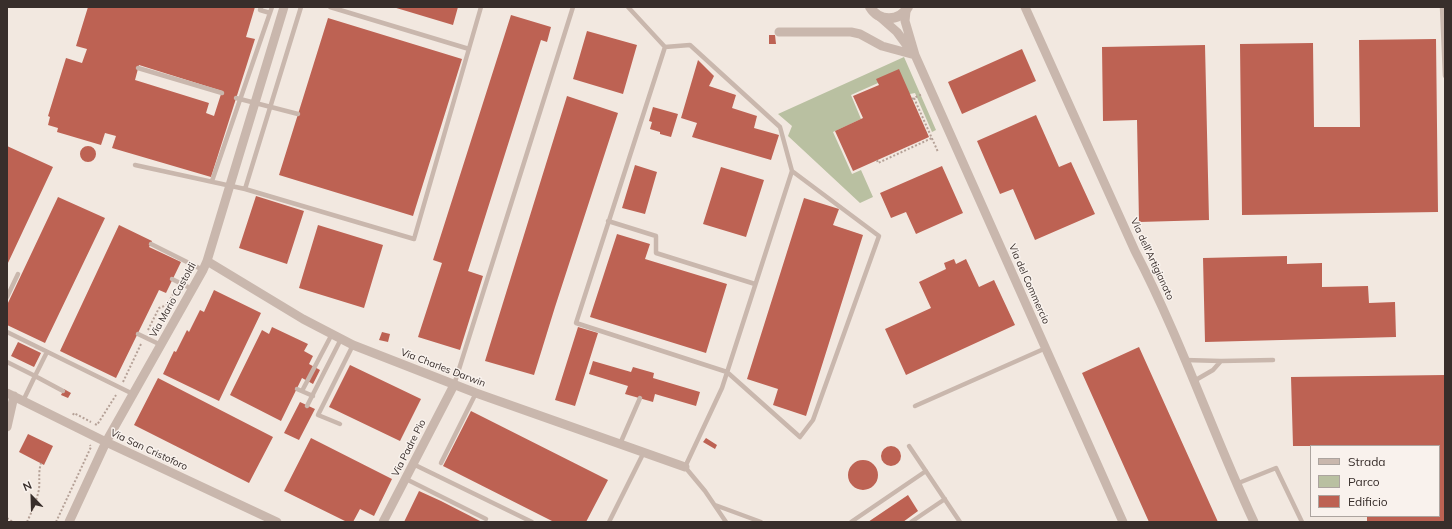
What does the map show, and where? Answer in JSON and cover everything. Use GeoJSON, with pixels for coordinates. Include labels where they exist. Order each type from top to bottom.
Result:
{"type":"FeatureCollection","features":[{"type":"Feature","properties":{"kind":"street","name":"Via Mario Castoldi"},"geometry":{"type":"LineString","coordinates":[[68,522],[106,442],[205,266],[284,7]]}},
{"type":"Feature","properties":{"kind":"street"},"geometry":{"type":"LineString","coordinates":[[870,7],[880,17],[887,19],[894,18],[907,9]]}},
{"type":"Feature","properties":{"kind":"street","name":"Via dell'Artigianato"},"geometry":{"type":"LineString","coordinates":[[1025,7],[1185,360],[1236,484],[1254,522]]}},
{"type":"Feature","properties":{"kind":"street","name":"Via del Commercio"},"geometry":{"type":"LineString","coordinates":[[907,9],[905,20],[915,55],[1123,522]]}},
{"type":"Feature","properties":{"kind":"street","name":"Via del Commercio"},"geometry":{"type":"LineString","coordinates":[[880,17],[893,28],[915,55]]}},
{"type":"Feature","properties":{"kind":"street"},"geometry":{"type":"LineString","coordinates":[[779,32],[851,32],[860,34],[882,46],[915,55]]}},
{"type":"Feature","properties":{"kind":"street","name":"Via Charles Darwin"},"geometry":{"type":"LineString","coordinates":[[205,266],[352,345],[454,385],[684,467]]}},
{"type":"Feature","properties":{"kind":"street","name":"Via Padre Pio"},"geometry":{"type":"LineString","coordinates":[[384,522],[454,385]]}},
{"type":"Feature","properties":{"kind":"street","name":"Via San Cristoforo"},"geometry":{"type":"LineString","coordinates":[[7,427],[10,395],[106,442],[277,522]]}},
{"type":"Feature","properties":{"kind":"lane"},"geometry":{"type":"LineString","coordinates":[[261,7],[260,10],[270,13]]}},
{"type":"Feature","properties":{"kind":"lane"},"geometry":{"type":"LineString","coordinates":[[212,181],[238,99],[272,7]]}},
{"type":"Feature","properties":{"kind":"lane"},"geometry":{"type":"LineString","coordinates":[[245,189],[301,7]]}},
{"type":"Feature","properties":{"kind":"lane"},"geometry":{"type":"LineString","coordinates":[[330,7],[470,49]]}},
{"type":"Feature","properties":{"kind":"lane"},"geometry":{"type":"LineString","coordinates":[[135,165],[245,189],[414,238],[481,7]]}},
{"type":"Feature","properties":{"kind":"lane"},"geometry":{"type":"LineString","coordinates":[[454,385],[573,7]]}},
{"type":"Feature","properties":{"kind":"lane"},"geometry":{"type":"LineString","coordinates":[[628,7],[664,47]]}},
{"type":"Feature","properties":{"kind":"lane"},"geometry":{"type":"LineString","coordinates":[[1442,7],[1445,76]]}},
{"type":"Feature","properties":{"kind":"lane"},"geometry":{"type":"LineString","coordinates":[[664,47],[690,45],[780,127],[792,171],[722,388],[684,467],[705,491],[726,522]]}},
{"type":"Feature","properties":{"kind":"lane"},"geometry":{"type":"LineString","coordinates":[[664,47],[576,323],[727,372],[800,436],[813,420],[879,236],[792,171]]}},
{"type":"Feature","properties":{"kind":"lane"},"geometry":{"type":"LineString","coordinates":[[138,68],[222,93]]}},
{"type":"Feature","properties":{"kind":"lane"},"geometry":{"type":"LineString","coordinates":[[238,99],[298,114]]}},
{"type":"Feature","properties":{"kind":"lane"},"geometry":{"type":"LineString","coordinates":[[433,151],[440,152]]}},
{"type":"Feature","properties":{"kind":"lane"},"geometry":{"type":"LineString","coordinates":[[608,221],[656,236],[656,253],[756,284]]}},
{"type":"Feature","properties":{"kind":"lane"},"geometry":{"type":"LineString","coordinates":[[151,244],[205,266]]}},
{"type":"Feature","properties":{"kind":"lane"},"geometry":{"type":"LineString","coordinates":[[7,297],[18,274]]}},
{"type":"Feature","properties":{"kind":"lane"},"geometry":{"type":"LineString","coordinates":[[172,279],[192,289]]}},
{"type":"Feature","properties":{"kind":"lane"},"geometry":{"type":"LineString","coordinates":[[7,332],[133,394]]}},
{"type":"Feature","properties":{"kind":"lane"},"geometry":{"type":"LineString","coordinates":[[138,334],[161,345]]}},
{"type":"Feature","properties":{"kind":"lane"},"geometry":{"type":"LineString","coordinates":[[302,391],[332,334]]}},
{"type":"Feature","properties":{"kind":"lane"},"geometry":{"type":"LineString","coordinates":[[307,406],[342,339]]}},
{"type":"Feature","properties":{"kind":"lane"},"geometry":{"type":"LineString","coordinates":[[340,424],[318,415],[352,345]]}},
{"type":"Feature","properties":{"kind":"lane"},"geometry":{"type":"LineString","coordinates":[[915,406],[1046,348]]}},
{"type":"Feature","properties":{"kind":"lane"},"geometry":{"type":"LineString","coordinates":[[23,401],[47,352]]}},
{"type":"Feature","properties":{"kind":"lane"},"geometry":{"type":"LineString","coordinates":[[1185,360],[1273,360]]}},
{"type":"Feature","properties":{"kind":"lane"},"geometry":{"type":"LineString","coordinates":[[1194,381],[1208,375],[1221,361]]}},
{"type":"Feature","properties":{"kind":"lane"},"geometry":{"type":"LineString","coordinates":[[7,362],[63,391]]}},
{"type":"Feature","properties":{"kind":"lane"},"geometry":{"type":"LineString","coordinates":[[297,389],[312,396]]}},
{"type":"Feature","properties":{"kind":"lane"},"geometry":{"type":"LineString","coordinates":[[440,463],[476,393]]}},
{"type":"Feature","properties":{"kind":"lane"},"geometry":{"type":"LineString","coordinates":[[620,444],[640,398]]}},
{"type":"Feature","properties":{"kind":"lane"},"geometry":{"type":"LineString","coordinates":[[909,446],[960,522]]}},
{"type":"Feature","properties":{"kind":"lane"},"geometry":{"type":"LineString","coordinates":[[609,522],[644,452]]}},
{"type":"Feature","properties":{"kind":"lane"},"geometry":{"type":"LineString","coordinates":[[413,464],[532,522]]}},
{"type":"Feature","properties":{"kind":"lane"},"geometry":{"type":"LineString","coordinates":[[1236,484],[1276,468],[1302,522]]}},
{"type":"Feature","properties":{"kind":"lane"},"geometry":{"type":"LineString","coordinates":[[851,522],[926,471]]}},
{"type":"Feature","properties":{"kind":"lane"},"geometry":{"type":"LineString","coordinates":[[406,479],[486,519]]}},
{"type":"Feature","properties":{"kind":"lane"},"geometry":{"type":"LineString","coordinates":[[911,522],[945,499]]}},
{"type":"Feature","properties":{"kind":"lane"},"geometry":{"type":"LineString","coordinates":[[715,505],[761,522]]}},
{"type":"Feature","properties":{"kind":"path"},"geometry":{"type":"LineString","coordinates":[[922,94],[913,98],[938,152]]}},
{"type":"Feature","properties":{"kind":"path"},"geometry":{"type":"LineString","coordinates":[[877,160],[878,162],[932,138]]}},
{"type":"Feature","properties":{"kind":"path"},"geometry":{"type":"LineString","coordinates":[[27,522],[37,498],[40,486],[38,473],[40,463]]}},
{"type":"Feature","properties":{"kind":"path"},"geometry":{"type":"LineString","coordinates":[[7,518],[13,522]]}},
{"type":"Feature","properties":{"kind":"green space"},"geometry":{"type":"Polygon","coordinates":[[[904,57],[936,130],[932,132],[915,93],[910,94],[878,83],[851,95],[861,119],[833,132],[852,174],[861,170],[873,197],[860,203],[788,136],[792,126],[778,114],[904,57]]]}},
{"type":"Feature","properties":{"kind":"building"},"geometry":{"type":"Polygon","coordinates":[[[88,7],[255,7],[246,37],[255,39],[211,177],[112,148],[116,136],[105,133],[101,145],[57,132],[58,128],[48,125],[50,117],[48,116],[66,58],[82,63],[87,49],[76,46],[88,7]],[[139,65],[135,80],[209,103],[206,113],[214,116],[222,91],[139,65]]]}},
{"type":"Feature","properties":{"kind":"building"},"geometry":{"type":"Polygon","coordinates":[[[393,7],[458,7],[453,25],[393,7]]]}},
{"type":"Feature","properties":{"kind":"building"},"geometry":{"type":"Polygon","coordinates":[[[511,15],[551,27],[547,42],[541,40],[468,271],[483,276],[460,350],[418,337],[442,263],[433,260],[511,15]]]}},
{"type":"Feature","properties":{"kind":"building"},"geometry":{"type":"Polygon","coordinates":[[[328,18],[462,59],[413,216],[279,175],[328,18]]]}},
{"type":"Feature","properties":{"kind":"building"},"geometry":{"type":"Polygon","coordinates":[[[587,31],[637,45],[623,94],[573,79],[587,31]]]}},
{"type":"Feature","properties":{"kind":"building"},"geometry":{"type":"Polygon","coordinates":[[[769,35],[775,35],[776,44],[769,44],[769,35]]]}},
{"type":"Feature","properties":{"kind":"building"},"geometry":{"type":"Polygon","coordinates":[[[1436,39],[1438,212],[1242,215],[1240,44],[1313,43],[1314,127],[1360,127],[1359,40],[1436,39]]]}},
{"type":"Feature","properties":{"kind":"building"},"geometry":{"type":"Polygon","coordinates":[[[1205,45],[1209,220],[1139,222],[1137,120],[1103,121],[1102,47],[1205,45]]]}},
{"type":"Feature","properties":{"kind":"building"},"geometry":{"type":"Polygon","coordinates":[[[1022,49],[1036,81],[962,114],[948,82],[1022,49]]]}},
{"type":"Feature","properties":{"kind":"building"},"geometry":{"type":"Polygon","coordinates":[[[698,60],[714,76],[709,86],[736,95],[732,108],[757,116],[754,128],[779,135],[771,160],[692,137],[697,123],[681,118],[698,60]]]}},
{"type":"Feature","properties":{"kind":"building"},"geometry":{"type":"Polygon","coordinates":[[[899,69],[929,137],[853,171],[835,131],[863,118],[853,96],[879,85],[876,79],[899,69]]]}},
{"type":"Feature","properties":{"kind":"building"},"geometry":{"type":"Polygon","coordinates":[[[567,96],[618,113],[534,375],[485,361],[567,96]]]}},
{"type":"Feature","properties":{"kind":"building"},"geometry":{"type":"Polygon","coordinates":[[[653,107],[678,114],[671,137],[650,129],[652,122],[649,121],[653,107]]]}},
{"type":"Feature","properties":{"kind":"building"},"geometry":{"type":"Polygon","coordinates":[[[1036,115],[1059,167],[1071,162],[1095,214],[1035,240],[1013,189],[1000,194],[977,141],[1036,115]]]}},
{"type":"Feature","properties":{"kind":"building"},"geometry":{"type":"Polygon","coordinates":[[[7,146],[53,167],[7,265],[7,146]]]}},
{"type":"Feature","properties":{"kind":"building"},"geometry":{"type":"Polygon","coordinates":[[[88,146],[95,151],[96,154],[91,161],[88,162],[81,157],[80,154],[85,147],[88,146]]]}},
{"type":"Feature","properties":{"kind":"building"},"geometry":{"type":"Polygon","coordinates":[[[635,165],[657,172],[645,214],[622,208],[635,165]]]}},
{"type":"Feature","properties":{"kind":"building"},"geometry":{"type":"Polygon","coordinates":[[[942,166],[963,213],[916,234],[906,212],[891,218],[880,193],[942,166]]]}},
{"type":"Feature","properties":{"kind":"building"},"geometry":{"type":"Polygon","coordinates":[[[721,167],[764,180],[746,237],[703,224],[721,167]]]}},
{"type":"Feature","properties":{"kind":"building"},"geometry":{"type":"Polygon","coordinates":[[[256,196],[304,211],[287,264],[239,248],[256,196]]]}},
{"type":"Feature","properties":{"kind":"building"},"geometry":{"type":"Polygon","coordinates":[[[58,197],[105,218],[45,343],[7,325],[7,305],[58,197]]]}},
{"type":"Feature","properties":{"kind":"building"},"geometry":{"type":"Polygon","coordinates":[[[804,198],[839,209],[833,225],[863,235],[806,416],[773,405],[778,389],[747,379],[804,198]]]}},
{"type":"Feature","properties":{"kind":"building"},"geometry":{"type":"Polygon","coordinates":[[[119,225],[152,241],[149,247],[181,262],[166,293],[159,290],[116,378],[60,351],[119,225]]]}},
{"type":"Feature","properties":{"kind":"building"},"geometry":{"type":"Polygon","coordinates":[[[318,225],[383,245],[364,308],[299,288],[318,225]]]}},
{"type":"Feature","properties":{"kind":"building"},"geometry":{"type":"Polygon","coordinates":[[[617,234],[650,244],[645,259],[727,284],[706,353],[590,317],[617,234]]]}},
{"type":"Feature","properties":{"kind":"building"},"geometry":{"type":"Polygon","coordinates":[[[1287,256],[1287,264],[1322,263],[1322,287],[1368,286],[1369,303],[1395,302],[1396,337],[1205,342],[1203,258],[1287,256]]]}},
{"type":"Feature","properties":{"kind":"building"},"geometry":{"type":"Polygon","coordinates":[[[954,259],[956,264],[966,259],[979,287],[994,280],[1015,325],[906,375],[885,329],[931,308],[919,282],[946,269],[944,263],[954,259]]]}},
{"type":"Feature","properties":{"kind":"building"},"geometry":{"type":"Polygon","coordinates":[[[214,290],[261,313],[219,401],[163,374],[174,351],[176,352],[187,330],[189,332],[200,310],[204,312],[214,290]]]}},
{"type":"Feature","properties":{"kind":"building"},"geometry":{"type":"Polygon","coordinates":[[[272,327],[308,344],[304,351],[313,356],[309,364],[320,370],[313,384],[302,378],[281,421],[230,395],[262,330],[269,334],[272,327]]]}},
{"type":"Feature","properties":{"kind":"building"},"geometry":{"type":"Polygon","coordinates":[[[578,327],[598,333],[575,406],[555,400],[578,327]]]}},
{"type":"Feature","properties":{"kind":"building"},"geometry":{"type":"Polygon","coordinates":[[[382,332],[390,334],[388,342],[379,340],[382,332]]]}},
{"type":"Feature","properties":{"kind":"building"},"geometry":{"type":"Polygon","coordinates":[[[18,342],[41,353],[34,367],[11,356],[18,342]]]}},
{"type":"Feature","properties":{"kind":"building"},"geometry":{"type":"Polygon","coordinates":[[[1139,347],[1218,522],[1149,522],[1082,373],[1139,347]]]}},
{"type":"Feature","properties":{"kind":"building"},"geometry":{"type":"Polygon","coordinates":[[[593,361],[631,372],[633,367],[654,373],[653,378],[700,392],[696,406],[655,394],[653,402],[625,394],[628,386],[589,374],[593,361]]]}},
{"type":"Feature","properties":{"kind":"building"},"geometry":{"type":"Polygon","coordinates":[[[350,365],[421,399],[400,441],[329,407],[350,365]]]}},
{"type":"Feature","properties":{"kind":"building"},"geometry":{"type":"Polygon","coordinates":[[[1445,375],[1445,522],[1367,522],[1367,517],[1440,517],[1440,445],[1293,446],[1291,377],[1445,375]]]}},
{"type":"Feature","properties":{"kind":"building"},"geometry":{"type":"Polygon","coordinates":[[[158,378],[273,437],[249,483],[134,425],[158,378]]]}},
{"type":"Feature","properties":{"kind":"building"},"geometry":{"type":"Polygon","coordinates":[[[64,389],[71,393],[68,398],[61,395],[64,389]]]}},
{"type":"Feature","properties":{"kind":"building"},"geometry":{"type":"Polygon","coordinates":[[[300,402],[315,409],[299,440],[284,433],[300,402]]]}},
{"type":"Feature","properties":{"kind":"building"},"geometry":{"type":"Polygon","coordinates":[[[471,411],[608,480],[586,522],[554,522],[443,466],[471,411]]]}},
{"type":"Feature","properties":{"kind":"building"},"geometry":{"type":"Polygon","coordinates":[[[28,434],[53,446],[44,465],[19,452],[28,434]]]}},
{"type":"Feature","properties":{"kind":"building"},"geometry":{"type":"Polygon","coordinates":[[[311,438],[392,479],[374,516],[360,509],[353,522],[347,522],[284,491],[311,438]]]}},
{"type":"Feature","properties":{"kind":"building"},"geometry":{"type":"Polygon","coordinates":[[[706,438],[717,445],[715,449],[703,442],[706,438]]]}},
{"type":"Feature","properties":{"kind":"building"},"geometry":{"type":"Polygon","coordinates":[[[891,446],[898,449],[901,456],[898,463],[891,466],[884,463],[881,456],[884,449],[891,446]]]}},
{"type":"Feature","properties":{"kind":"building"},"geometry":{"type":"Polygon","coordinates":[[[863,460],[874,464],[878,475],[874,486],[863,490],[852,486],[848,475],[852,464],[863,460]]]}},
{"type":"Feature","properties":{"kind":"building"},"geometry":{"type":"Polygon","coordinates":[[[419,491],[441,501],[482,522],[404,522],[419,491]]]}},
{"type":"Feature","properties":{"kind":"building"},"geometry":{"type":"Polygon","coordinates":[[[908,495],[918,511],[903,522],[868,522],[908,495]]]}}]}
